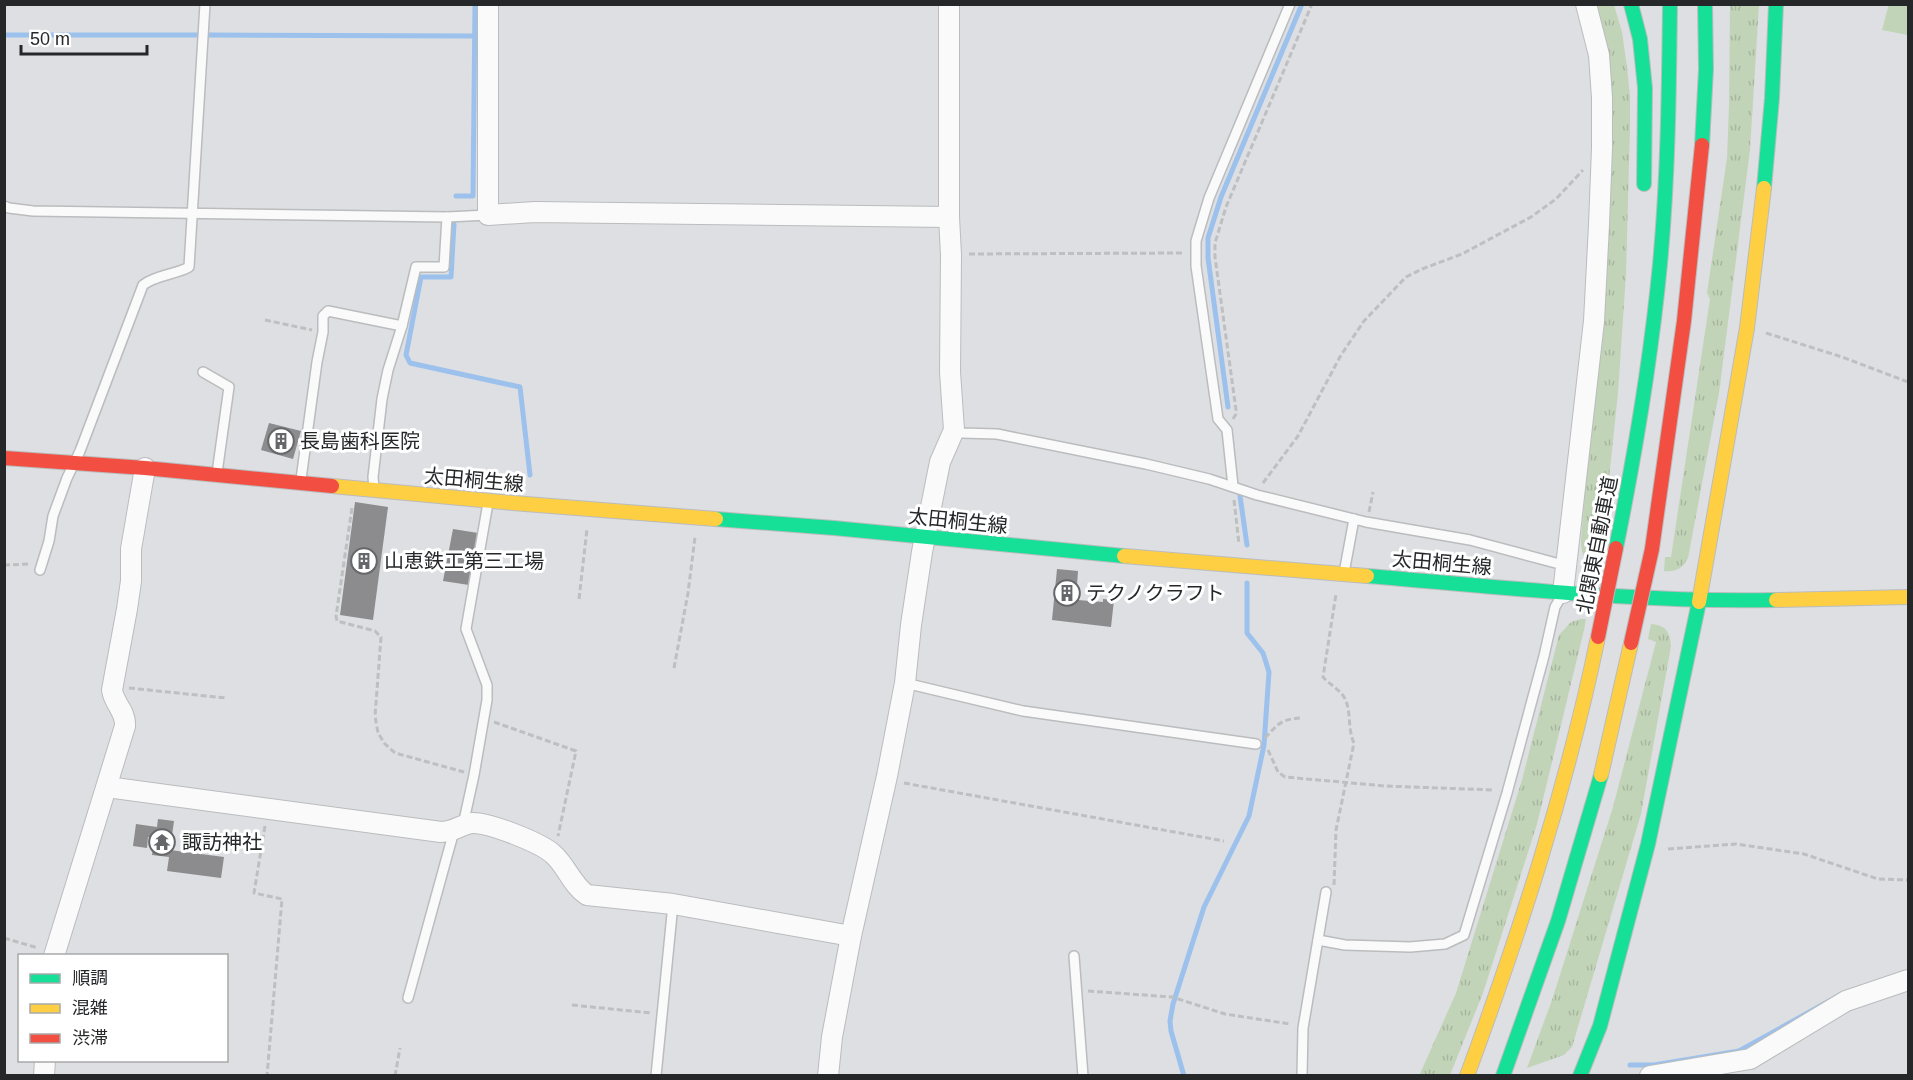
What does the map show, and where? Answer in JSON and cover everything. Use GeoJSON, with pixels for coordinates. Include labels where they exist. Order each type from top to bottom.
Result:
{"type":"FeatureCollection","features":[{"type":"Feature","properties":{"kind":"main road"},"geometry":{"type":"LineString","coordinates":[[1631,4],[1640,39],[1645,88],[1644,202]]}},
{"type":"Feature","properties":{"kind":"main road","name":"北関東自動車道"},"geometry":{"type":"LineString","coordinates":[[1467,1076],[1493,1007],[1538,870],[1572,752],[1628,491],[1645,387],[1660,265],[1667,157],[1670,4]]}},
{"type":"Feature","properties":{"kind":"main road"},"geometry":{"type":"LineString","coordinates":[[1705,4],[1706,89]]}},
{"type":"Feature","properties":{"kind":"main road"},"geometry":{"type":"LineString","coordinates":[[1503,1076],[1526,1019],[1568,889],[1604,761],[1652,549],[1690,270],[1715,4]]}},
{"type":"Feature","properties":{"kind":"main road"},"geometry":{"type":"LineString","coordinates":[[1580,1076],[1600,1026],[1648,844],[1699,601],[1747,328],[1772,98],[1776,4]]}},
{"type":"Feature","properties":{"kind":"main road"},"geometry":{"type":"LineString","coordinates":[[1628,491],[1632,388],[1636,354]]}},
{"type":"Feature","properties":{"kind":"main road","name":"太田桐生線"},"geometry":{"type":"LineString","coordinates":[[6,457],[925,537],[1340,580],[1699,601],[1908,597]]}},
{"type":"Feature","properties":{"kind":"street"},"geometry":{"type":"LineString","coordinates":[[488,4],[488,215],[535,212],[949,217]]}},
{"type":"Feature","properties":{"kind":"street"},"geometry":{"type":"LineString","coordinates":[[828,1076],[832,1037],[851,936],[887,776],[905,683],[910,625],[925,537],[940,462],[954,430],[950,372],[949,4]]}},
{"type":"Feature","properties":{"kind":"street"},"geometry":{"type":"LineString","coordinates":[[1563,593],[1594,321],[1602,148],[1599,55],[1586,4]]}},
{"type":"Feature","properties":{"kind":"street"},"geometry":{"type":"LineString","coordinates":[[54,954],[107,787],[125,721],[123,711],[113,697],[113,686],[127,609],[131,581],[131,549],[145,468]]}},
{"type":"Feature","properties":{"kind":"street"},"geometry":{"type":"LineString","coordinates":[[107,787],[441,832],[481,824],[518,835],[554,855],[580,890],[587,895],[673,904],[851,936]]}},
{"type":"Feature","properties":{"kind":"street"},"geometry":{"type":"LineString","coordinates":[[1650,1076],[1750,1059],[1846,1001],[1908,980]]}},
{"type":"Feature","properties":{"kind":"lane"},"geometry":{"type":"LineString","coordinates":[[40,567],[49,541],[53,516],[143,285],[149,280],[178,273],[189,267],[205,4]]}},
{"type":"Feature","properties":{"kind":"lane"},"geometry":{"type":"LineString","coordinates":[[1233,486],[1227,430],[1218,419],[1195,254],[1199,228],[1209,198],[1290,4]]}},
{"type":"Feature","properties":{"kind":"lane"},"geometry":{"type":"LineString","coordinates":[[4,206],[33,211],[447,217],[488,215]]}},
{"type":"Feature","properties":{"kind":"lane"},"geometry":{"type":"LineString","coordinates":[[374,490],[373,477],[382,399],[388,370],[402,326],[416,267],[444,267],[447,217]]}},
{"type":"Feature","properties":{"kind":"lane"},"geometry":{"type":"LineString","coordinates":[[300,483],[323,332],[323,316],[328,311],[402,326]]}},
{"type":"Feature","properties":{"kind":"lane"},"geometry":{"type":"LineString","coordinates":[[203,372],[229,387],[217,475]]}},
{"type":"Feature","properties":{"kind":"lane"},"geometry":{"type":"LineString","coordinates":[[954,430],[962,433],[998,434],[1146,464],[1366,522],[1470,540],[1567,566]]}},
{"type":"Feature","properties":{"kind":"lane"},"geometry":{"type":"LineString","coordinates":[[408,998],[474,775],[487,700],[487,685],[468,638],[466,621],[488,500]]}},
{"type":"Feature","properties":{"kind":"lane"},"geometry":{"type":"LineString","coordinates":[[1340,580],[1354,519]]}},
{"type":"Feature","properties":{"kind":"lane"},"geometry":{"type":"LineString","coordinates":[[1318,940],[1345,945],[1410,947],[1445,944],[1464,935],[1507,793],[1555,607],[1563,593]]}},
{"type":"Feature","properties":{"kind":"lane"},"geometry":{"type":"LineString","coordinates":[[905,683],[1023,711],[1258,744]]}},
{"type":"Feature","properties":{"kind":"lane"},"geometry":{"type":"LineString","coordinates":[[1302,1076],[1303,1026],[1327,892]]}},
{"type":"Feature","properties":{"kind":"lane"},"geometry":{"type":"LineString","coordinates":[[656,1076],[673,904]]}},
{"type":"Feature","properties":{"kind":"lane"},"geometry":{"type":"LineString","coordinates":[[1074,956],[1083,1076]]}},
{"type":"Feature","properties":{"kind":"path"},"geometry":{"type":"LineString","coordinates":[[1223,425],[1236,414],[1215,243],[1226,207],[1312,4]]}},
{"type":"Feature","properties":{"kind":"path"},"geometry":{"type":"LineString","coordinates":[[1257,495],[1259,488],[1298,436],[1341,356],[1364,321],[1406,277],[1422,268],[1462,254],[1531,217],[1556,198],[1602,148]]}},
{"type":"Feature","properties":{"kind":"path"},"geometry":{"type":"LineString","coordinates":[[951,255],[1195,254]]}},
{"type":"Feature","properties":{"kind":"path"},"geometry":{"type":"LineString","coordinates":[[265,320],[323,332]]}},
{"type":"Feature","properties":{"kind":"path"},"geometry":{"type":"LineString","coordinates":[[1747,328],[1842,357],[1908,382]]}},
{"type":"Feature","properties":{"kind":"path"},"geometry":{"type":"LineString","coordinates":[[1233,486],[1240,554]]}},
{"type":"Feature","properties":{"kind":"path"},"geometry":{"type":"LineString","coordinates":[[354,488],[336,616],[337,621],[375,631],[381,637],[375,716],[378,733],[395,753],[474,775]]}},
{"type":"Feature","properties":{"kind":"path"},"geometry":{"type":"LineString","coordinates":[[1366,522],[1373,492]]}},
{"type":"Feature","properties":{"kind":"path"},"geometry":{"type":"LineString","coordinates":[[579,599],[589,509]]}},
{"type":"Feature","properties":{"kind":"path"},"geometry":{"type":"LineString","coordinates":[[674,668],[688,593],[697,518]]}},
{"type":"Feature","properties":{"kind":"path"},"geometry":{"type":"LineString","coordinates":[[4,565],[40,567]]}},
{"type":"Feature","properties":{"kind":"path"},"geometry":{"type":"LineString","coordinates":[[1327,892],[1334,885],[1336,831],[1354,743],[1343,694],[1323,677],[1340,580]]}},
{"type":"Feature","properties":{"kind":"path"},"geometry":{"type":"LineString","coordinates":[[113,686],[226,698]]}},
{"type":"Feature","properties":{"kind":"path"},"geometry":{"type":"LineString","coordinates":[[484,718],[576,751],[554,855]]}},
{"type":"Feature","properties":{"kind":"path"},"geometry":{"type":"LineString","coordinates":[[1302,718],[1280,722],[1258,744],[1267,749],[1278,772],[1285,777],[1345,783],[1497,790],[1507,793]]}},
{"type":"Feature","properties":{"kind":"path"},"geometry":{"type":"LineString","coordinates":[[887,776],[894,781],[1224,841]]}},
{"type":"Feature","properties":{"kind":"path"},"geometry":{"type":"LineString","coordinates":[[267,810],[254,893],[282,899],[267,1076]]}},
{"type":"Feature","properties":{"kind":"path"},"geometry":{"type":"LineString","coordinates":[[1648,844],[1673,849],[1736,844],[1804,854],[1878,879],[1908,880]]}},
{"type":"Feature","properties":{"kind":"path"},"geometry":{"type":"LineString","coordinates":[[4,938],[54,954]]}},
{"type":"Feature","properties":{"kind":"path"},"geometry":{"type":"LineString","coordinates":[[1077,990],[1172,997],[1224,1014],[1303,1026]]}},
{"type":"Feature","properties":{"kind":"path"},"geometry":{"type":"LineString","coordinates":[[572,1005],[662,1015]]}},
{"type":"Feature","properties":{"kind":"path"},"geometry":{"type":"LineString","coordinates":[[395,1076],[400,1048]]}},
{"type":"Feature","properties":{"kind":"green space"},"geometry":{"type":"Polygon","coordinates":[[[1889,4],[1908,5],[1908,35],[1882,30],[1889,4]]]}},
{"type":"Feature","properties":{"kind":"green space"},"geometry":{"type":"Polygon","coordinates":[[[1595,5],[1614,5],[1622,32],[1630,96],[1626,274],[1618,393],[1601,555],[1597,565],[1584,555],[1581,539],[1592,415],[1595,5]]]}},
{"type":"Feature","properties":{"kind":"green space"},"geometry":{"type":"Polygon","coordinates":[[[1730,5],[1759,5],[1750,150],[1719,393],[1688,558],[1678,569],[1664,571],[1665,557],[1671,557],[1710,299],[1707,293],[1727,158],[1730,5]]]}},
{"type":"Feature","properties":{"kind":"green space"},"geometry":{"type":"Polygon","coordinates":[[[1586,619],[1584,630],[1537,824],[1483,993],[1450,1075],[1419,1076],[1456,993],[1522,780],[1559,635],[1571,622],[1586,619]]]}},
{"type":"Feature","properties":{"kind":"green space"},"geometry":{"type":"Polygon","coordinates":[[[1651,624],[1666,630],[1671,646],[1641,814],[1572,1047],[1564,1055],[1527,1068],[1552,1000],[1613,807],[1656,642],[1648,639],[1651,624]]]}},
{"type":"Feature","properties":{"kind":"building","name":"長島歯科医院"},"geometry":{"type":"Polygon","coordinates":[[[269,423],[301,431],[293,459],[261,450],[269,423]]]}},
{"type":"Feature","properties":{"kind":"building","name":"山恵鉄工第三工場"},"geometry":{"type":"Polygon","coordinates":[[[355,502],[388,507],[373,620],[340,615],[355,502]]]}},
{"type":"Feature","properties":{"kind":"building"},"geometry":{"type":"Polygon","coordinates":[[[453,529],[478,533],[469,585],[443,581],[453,529]]]}},
{"type":"Feature","properties":{"kind":"building","name":"テクノクラフト"},"geometry":{"type":"Polygon","coordinates":[[[1057,569],[1078,571],[1078,600],[1103,602],[1103,599],[1114,600],[1111,627],[1052,620],[1057,569]]]}},
{"type":"Feature","properties":{"kind":"building"},"geometry":{"type":"Polygon","coordinates":[[[158,819],[174,821],[170,850],[224,857],[221,878],[167,871],[169,857],[152,855],[154,838],[148,837],[147,848],[133,846],[136,824],[157,827],[158,819]]]}},
{"type":"Feature","properties":{"kind":"waterway"},"geometry":{"type":"LineString","coordinates":[[456,196],[473,196],[475,4]]}},
{"type":"Feature","properties":{"kind":"waterway"},"geometry":{"type":"LineString","coordinates":[[1228,407],[1208,258],[1208,238],[1221,197],[1302,4]]}},
{"type":"Feature","properties":{"kind":"waterway"},"geometry":{"type":"LineString","coordinates":[[4,35],[199,35]]}},
{"type":"Feature","properties":{"kind":"waterway"},"geometry":{"type":"LineString","coordinates":[[207,35],[475,36]]}},
{"type":"Feature","properties":{"kind":"waterway"},"geometry":{"type":"LineString","coordinates":[[454,224],[451,277],[421,277],[406,355],[410,363],[520,387],[530,475]]}},
{"type":"Feature","properties":{"kind":"waterway"},"geometry":{"type":"LineString","coordinates":[[1240,496],[1247,545]]}},
{"type":"Feature","properties":{"kind":"waterway"},"geometry":{"type":"LineString","coordinates":[[1184,1076],[1171,1031],[1173,1004],[1204,907],[1249,816],[1264,745],[1269,672],[1263,653],[1247,633],[1247,583]]}},
{"type":"Feature","properties":{"kind":"waterway"},"geometry":{"type":"LineString","coordinates":[[1630,1065],[1654,1065],[1739,1051],[1840,995]]}},
{"type":"Feature","properties":{"kind":"traffic: fast"},"geometry":{"type":"LineString","coordinates":[[1631,4],[1640,39],[1645,88],[1644,184]]}},
{"type":"Feature","properties":{"kind":"traffic: fast"},"geometry":{"type":"LineString","coordinates":[[1616,548],[1642,406],[1660,264],[1669,102],[1670,4]]}},
{"type":"Feature","properties":{"kind":"traffic: fast"},"geometry":{"type":"LineString","coordinates":[[1702,145],[1706,69],[1705,4]]}},
{"type":"Feature","properties":{"kind":"traffic: fast"},"geometry":{"type":"LineString","coordinates":[[1764,188],[1772,98],[1776,4]]}},
{"type":"Feature","properties":{"kind":"traffic: fast"},"geometry":{"type":"LineString","coordinates":[[716,519],[1124,556]]}},
{"type":"Feature","properties":{"kind":"traffic: fast"},"geometry":{"type":"LineString","coordinates":[[1367,576],[1623,597],[1776,600]]}},
{"type":"Feature","properties":{"kind":"traffic: fast"},"geometry":{"type":"LineString","coordinates":[[1580,1076],[1600,1026],[1648,844],[1699,602]]}},
{"type":"Feature","properties":{"kind":"traffic: fast"},"geometry":{"type":"LineString","coordinates":[[1503,1076],[1558,921],[1601,775]]}},
{"type":"Feature","properties":{"kind":"traffic: slow"},"geometry":{"type":"LineString","coordinates":[[1699,602],[1747,328],[1764,188]]}},
{"type":"Feature","properties":{"kind":"traffic: slow"},"geometry":{"type":"LineString","coordinates":[[332,486],[716,519]]}},
{"type":"Feature","properties":{"kind":"traffic: slow"},"geometry":{"type":"LineString","coordinates":[[1124,556],[1367,576]]}},
{"type":"Feature","properties":{"kind":"traffic: slow"},"geometry":{"type":"LineString","coordinates":[[1776,600],[1908,597]]}},
{"type":"Feature","properties":{"kind":"traffic: slow"},"geometry":{"type":"LineString","coordinates":[[1467,1076],[1541,859],[1572,749],[1598,637]]}},
{"type":"Feature","properties":{"kind":"traffic: slow"},"geometry":{"type":"LineString","coordinates":[[1601,775],[1631,643]]}},
{"type":"Feature","properties":{"kind":"traffic: jam"},"geometry":{"type":"LineString","coordinates":[[1652,549],[1684,321],[1702,145]]}},
{"type":"Feature","properties":{"kind":"traffic: jam"},"geometry":{"type":"LineString","coordinates":[[4,458],[145,468],[332,486]]}},
{"type":"Feature","properties":{"kind":"traffic: jam"},"geometry":{"type":"LineString","coordinates":[[1598,637],[1616,548]]}},
{"type":"Feature","properties":{"kind":"traffic: jam"},"geometry":{"type":"LineString","coordinates":[[1631,643],[1652,549]]}},
{"type":"Feature","properties":{"kind":"place","name":"長島歯科医院"},"geometry":{"type":"Point","coordinates":[281,441]}},
{"type":"Feature","properties":{"kind":"place","name":"山恵鉄工第三工場"},"geometry":{"type":"Point","coordinates":[364,561]}},
{"type":"Feature","properties":{"kind":"place","name":"テクノクラフト"},"geometry":{"type":"Point","coordinates":[1067,593]}},
{"type":"Feature","properties":{"kind":"place","name":"諏訪神社"},"geometry":{"type":"Point","coordinates":[162,842]}}]}
